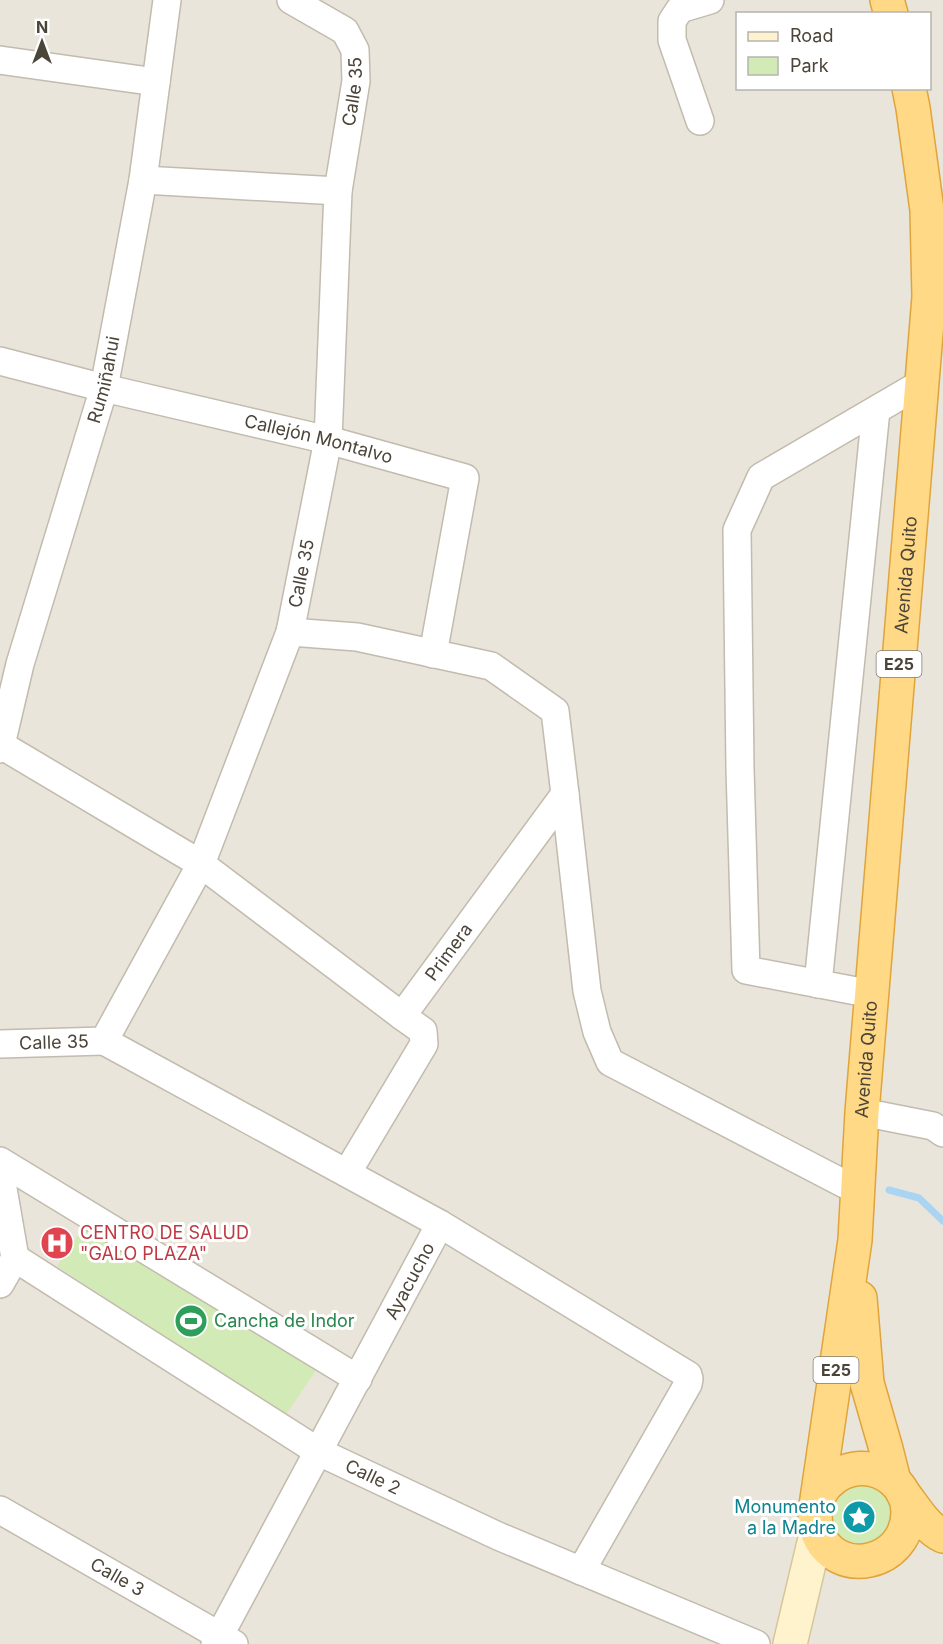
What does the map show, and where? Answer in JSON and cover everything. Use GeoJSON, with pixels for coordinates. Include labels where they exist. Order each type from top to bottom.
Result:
{"type":"FeatureCollection","features":[{"type":"Feature","properties":{"kind":"highway","name":"Avenida Quito"},"geometry":{"type":"LineString","coordinates":[[817,1515],[855,1240],[862,1112],[935,211],[909,90]]}},
{"type":"Feature","properties":{"kind":"highway","name":"Avenida Quito"},"geometry":{"type":"LineString","coordinates":[[855,1240],[867,1383],[898,1487]]}},
{"type":"Feature","properties":{"kind":"highway","name":"E25"},"geometry":{"type":"LineString","coordinates":[[817,1515],[825,1485],[837,1475],[852,1469],[867,1468],[882,1473],[898,1487],[925,1522],[943,1536]]}},
{"type":"Feature","properties":{"kind":"highway","name":"E25"},"geometry":{"type":"LineString","coordinates":[[894,1548],[903,1536],[908,1522],[908,1507],[898,1487]]}},
{"type":"Feature","properties":{"kind":"highway"},"geometry":{"type":"LineString","coordinates":[[817,1515],[825,1545],[837,1555],[852,1561],[867,1561],[882,1557],[894,1548],[943,1546]]}},
{"type":"Feature","properties":{"kind":"main road"},"geometry":{"type":"LineString","coordinates":[[790,1644],[817,1515]]}},
{"type":"Feature","properties":{"kind":"street","name":"Rumiñahui"},"geometry":{"type":"LineString","coordinates":[[1,747],[20,664],[105,388],[143,180],[168,0]]}},
{"type":"Feature","properties":{"kind":"street","name":"Calle 35"},"geometry":{"type":"LineString","coordinates":[[0,1044],[104,1041],[201,864],[290,632],[328,441],[338,191],[356,81],[355,50],[345,31],[291,0]]}},
{"type":"Feature","properties":{"kind":"street"},"geometry":{"type":"LineString","coordinates":[[700,121],[672,40],[672,21],[680,9],[710,0]]}},
{"type":"Feature","properties":{"kind":"street"},"geometry":{"type":"LineString","coordinates":[[0,60],[156,82]]}},
{"type":"Feature","properties":{"kind":"street"},"geometry":{"type":"LineString","coordinates":[[143,180],[338,191]]}},
{"type":"Feature","properties":{"kind":"street","name":"Callejón Montalvo"},"geometry":{"type":"LineString","coordinates":[[0,361],[328,441],[465,478],[433,654]]}},
{"type":"Feature","properties":{"kind":"street"},"geometry":{"type":"LineString","coordinates":[[872,994],[746,970],[740,769],[737,531],[761,477],[922,383]]}},
{"type":"Feature","properties":{"kind":"street"},"geometry":{"type":"LineString","coordinates":[[818,984],[876,410]]}},
{"type":"Feature","properties":{"kind":"street"},"geometry":{"type":"LineString","coordinates":[[290,632],[357,637],[492,666],[555,711],[587,991],[597,1032],[610,1062],[858,1191]]}},
{"type":"Feature","properties":{"kind":"street"},"geometry":{"type":"LineString","coordinates":[[1,747],[201,864],[423,1031],[424,1044],[347,1173]]}},
{"type":"Feature","properties":{"kind":"street","name":"Primera"},"geometry":{"type":"LineString","coordinates":[[402,1016],[566,794]]}},
{"type":"Feature","properties":{"kind":"street","name":"Ayacucho"},"geometry":{"type":"LineString","coordinates":[[104,1041],[440,1224],[319,1452],[223,1641]]}},
{"type":"Feature","properties":{"kind":"street"},"geometry":{"type":"LineString","coordinates":[[862,1112],[933,1126],[943,1133]]}},
{"type":"Feature","properties":{"kind":"street"},"geometry":{"type":"LineString","coordinates":[[0,1161],[358,1379]]}},
{"type":"Feature","properties":{"kind":"street"},"geometry":{"type":"LineString","coordinates":[[0,1171],[15,1258],[0,1284]]}},
{"type":"Feature","properties":{"kind":"street"},"geometry":{"type":"LineString","coordinates":[[440,1224],[688,1375],[688,1384],[581,1570]]}},
{"type":"Feature","properties":{"kind":"street","name":"Calle 2"},"geometry":{"type":"LineString","coordinates":[[15,1258],[319,1452],[498,1536],[756,1644]]}},
{"type":"Feature","properties":{"kind":"street","name":"Calle 3"},"geometry":{"type":"LineString","coordinates":[[0,1510],[223,1641]]}},
{"type":"Feature","properties":{"kind":"shaded area"},"geometry":{"type":"Polygon","coordinates":[[[0,0],[943,0],[943,1644],[0,1644],[0,0]]]}},
{"type":"Feature","properties":{"kind":"green space"},"geometry":{"type":"Polygon","coordinates":[[[89,1219],[316,1370],[285,1416],[57,1266],[89,1219]]]}},
{"type":"Feature","properties":{"kind":"green space"},"geometry":{"type":"Polygon","coordinates":[[[871,1482],[896,1505],[888,1539],[855,1549],[830,1528],[828,1507],[840,1489],[871,1482]]]}},
{"type":"Feature","properties":{"kind":"waterway"},"geometry":{"type":"LineString","coordinates":[[889,1190],[919,1198],[943,1221]]}},
{"type":"Feature","properties":{"kind":"place","name":"CENTRO DE SALUD \"GALO PLAZA\""},"geometry":{"type":"Point","coordinates":[57,1243]}},
{"type":"Feature","properties":{"kind":"place","name":"Cancha de Indor"},"geometry":{"type":"Point","coordinates":[191,1321]}},
{"type":"Feature","properties":{"kind":"place","name":"Monumento a la Madre"},"geometry":{"type":"Point","coordinates":[859,1517]}}]}
